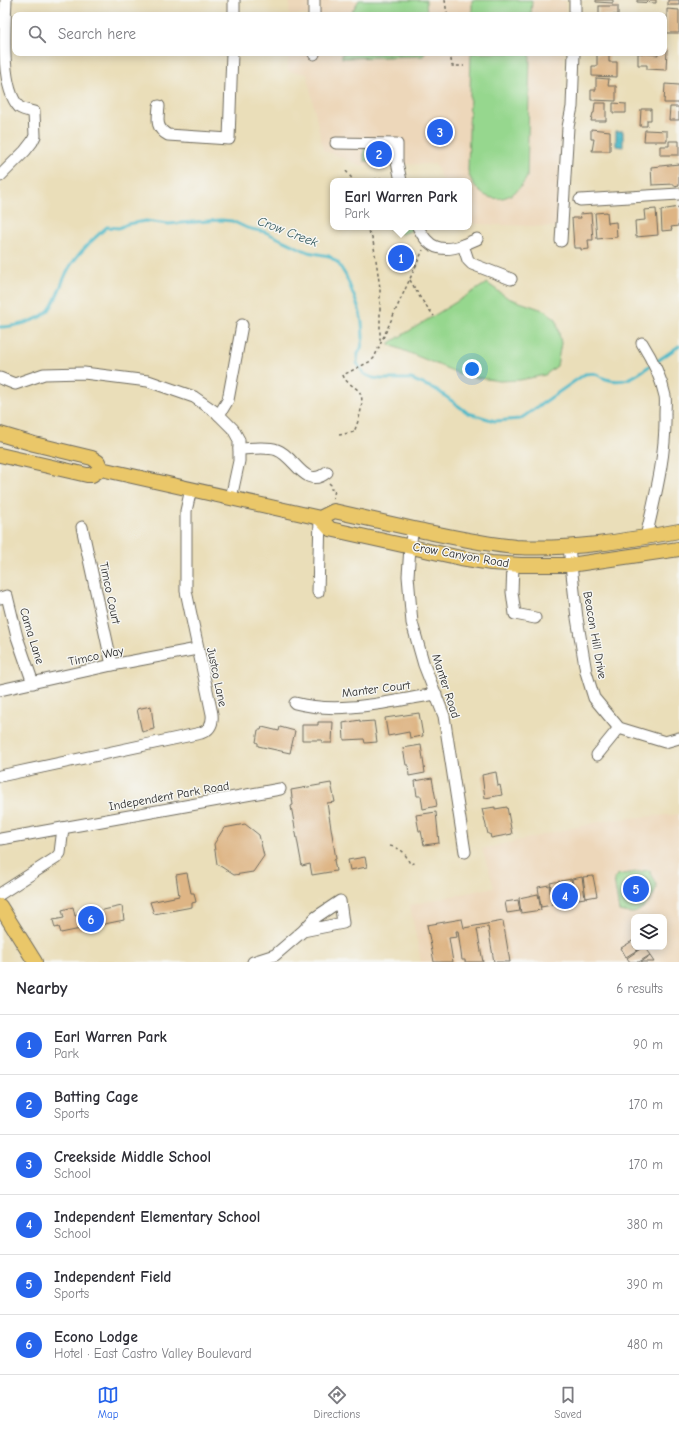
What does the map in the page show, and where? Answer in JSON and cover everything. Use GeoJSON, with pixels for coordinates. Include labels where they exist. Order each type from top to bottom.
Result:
{"type":"FeatureCollection","features":[{"type":"Feature","properties":{"kind":"main road","name":"Crow Canyon Road"},"geometry":{"type":"LineString","coordinates":[[0,434],[92,458],[98,462],[101,469]]}},
{"type":"Feature","properties":{"kind":"main road","name":"Crow Canyon Road"},"geometry":{"type":"LineString","coordinates":[[0,455],[87,475],[92,475],[101,469],[231,498],[325,515],[334,511],[466,540],[496,545],[536,548],[569,547],[625,541],[679,531]]}},
{"type":"Feature","properties":{"kind":"main road","name":"Crow Canyon Road"},"geometry":{"type":"LineString","coordinates":[[325,515],[330,529],[471,560],[513,565],[570,565],[679,549]]}},
{"type":"Feature","properties":{"kind":"main road"},"geometry":{"type":"LineString","coordinates":[[0,906],[35,962]]}},
{"type":"Feature","properties":{"kind":"street"},"geometry":{"type":"LineString","coordinates":[[0,176],[25,151],[35,136],[34,112],[20,107],[11,94],[6,80],[6,0]]}},
{"type":"Feature","properties":{"kind":"street"},"geometry":{"type":"LineString","coordinates":[[234,0],[234,12]]}},
{"type":"Feature","properties":{"kind":"street"},"geometry":{"type":"LineString","coordinates":[[314,0],[314,12]]}},
{"type":"Feature","properties":{"kind":"street"},"geometry":{"type":"LineString","coordinates":[[575,0],[575,12]]}},
{"type":"Feature","properties":{"kind":"street"},"geometry":{"type":"LineString","coordinates":[[158,106],[158,124],[161,131],[168,136],[229,139],[232,56]]}},
{"type":"Feature","properties":{"kind":"street"},"geometry":{"type":"LineString","coordinates":[[561,241],[568,127],[572,107],[574,56]]}},
{"type":"Feature","properties":{"kind":"street"},"geometry":{"type":"LineString","coordinates":[[336,143],[397,144],[397,162],[400,178]]}},
{"type":"Feature","properties":{"kind":"street"},"geometry":{"type":"LineString","coordinates":[[580,200],[679,194]]}},
{"type":"Feature","properties":{"kind":"street"},"geometry":{"type":"LineString","coordinates":[[420,230],[426,241],[432,245],[447,250],[477,239]]}},
{"type":"Feature","properties":{"kind":"street"},"geometry":{"type":"LineString","coordinates":[[463,245],[468,260],[472,264],[511,279]]}},
{"type":"Feature","properties":{"kind":"street"},"geometry":{"type":"LineString","coordinates":[[219,415],[228,400],[242,325]]}},
{"type":"Feature","properties":{"kind":"street"},"geometry":{"type":"LineString","coordinates":[[642,343],[658,375],[665,397],[666,430],[661,470],[646,537]]}},
{"type":"Feature","properties":{"kind":"street"},"geometry":{"type":"LineString","coordinates":[[0,378],[15,384],[44,374],[84,373],[148,381],[194,397],[219,415],[233,429],[238,440],[240,461],[231,498]]}},
{"type":"Feature","properties":{"kind":"street"},"geometry":{"type":"LineString","coordinates":[[239,449],[276,449],[307,476],[314,478],[325,475]]}},
{"type":"Feature","properties":{"kind":"street","name":"Justco Lane"},"geometry":{"type":"LineString","coordinates":[[0,776],[205,732],[210,727],[212,718],[186,597],[186,511],[191,489]]}},
{"type":"Feature","properties":{"kind":"street"},"geometry":{"type":"LineString","coordinates":[[318,592],[325,515]]}},
{"type":"Feature","properties":{"kind":"street","name":"Timco Court"},"geometry":{"type":"LineString","coordinates":[[82,527],[112,665]]}},
{"type":"Feature","properties":{"kind":"street","name":"Manter Road"},"geometry":{"type":"LineString","coordinates":[[413,528],[408,576],[412,623],[424,665],[444,716],[465,852]]}},
{"type":"Feature","properties":{"kind":"street","name":"Beacon Hill Drive"},"geometry":{"type":"LineString","coordinates":[[569,547],[577,618],[586,672],[594,698],[619,728]]}},
{"type":"Feature","properties":{"kind":"street"},"geometry":{"type":"LineString","coordinates":[[513,565],[512,592],[515,614],[535,618]]}},
{"type":"Feature","properties":{"kind":"street","name":"Cama Lane"},"geometry":{"type":"LineString","coordinates":[[3,597],[33,682]]}},
{"type":"Feature","properties":{"kind":"street","name":"Timco Way"},"geometry":{"type":"LineString","coordinates":[[0,690],[112,665],[198,649]]}},
{"type":"Feature","properties":{"kind":"street","name":"Manter Court"},"geometry":{"type":"LineString","coordinates":[[295,703],[312,707],[354,707],[436,694]]}},
{"type":"Feature","properties":{"kind":"street"},"geometry":{"type":"LineString","coordinates":[[597,755],[619,728],[665,742],[679,738]]}},
{"type":"Feature","properties":{"kind":"street","name":"Independent Park Road"},"geometry":{"type":"LineString","coordinates":[[1,839],[280,789]]}},
{"type":"Feature","properties":{"kind":"street"},"geometry":{"type":"LineString","coordinates":[[0,894],[56,858],[60,853],[63,828]]}},
{"type":"Feature","properties":{"kind":"street"},"geometry":{"type":"LineString","coordinates":[[253,962],[275,955],[303,931]]}},
{"type":"Feature","properties":{"kind":"path"},"geometry":{"type":"LineString","coordinates":[[446,0],[447,12]]}},
{"type":"Feature","properties":{"kind":"path"},"geometry":{"type":"LineString","coordinates":[[450,56],[452,66],[464,66]]}},
{"type":"Feature","properties":{"kind":"path"},"geometry":{"type":"LineString","coordinates":[[346,171],[352,178]]}},
{"type":"Feature","properties":{"kind":"path"},"geometry":{"type":"LineString","coordinates":[[367,230],[374,241],[380,288],[380,343]]}},
{"type":"Feature","properties":{"kind":"path"},"geometry":{"type":"LineString","coordinates":[[339,435],[354,432],[359,420],[362,400],[360,392],[344,380],[343,375],[371,361],[410,280],[426,241]]}},
{"type":"Feature","properties":{"kind":"path"},"geometry":{"type":"LineString","coordinates":[[410,280],[421,299],[434,316]]}},
{"type":"Feature","properties":{"kind":"path"},"geometry":{"type":"LineString","coordinates":[[325,475],[331,485],[331,489],[335,490],[325,515]]}},
{"type":"Feature","properties":{"kind":"path"},"geometry":{"type":"LineString","coordinates":[[390,846],[395,847],[405,853],[410,864],[415,863]]}},
{"type":"Feature","properties":{"kind":"shaded area"},"geometry":{"type":"Polygon","coordinates":[[[290,0],[565,0],[565,12],[289,12],[290,0]]]}},
{"type":"Feature","properties":{"kind":"shaded area"},"geometry":{"type":"Polygon","coordinates":[[[288,56],[564,56],[557,227],[474,224],[472,222],[472,178],[441,178],[436,164],[360,165],[323,150],[307,74],[288,71],[288,56]]]}},
{"type":"Feature","properties":{"kind":"shaded area"},"geometry":{"type":"Polygon","coordinates":[[[679,814],[679,962],[421,962],[410,905],[494,887],[482,849],[607,820],[679,814]]]}},
{"type":"Feature","properties":{"kind":"green space"},"geometry":{"type":"Polygon","coordinates":[[[359,0],[426,0],[427,12],[352,12],[359,0]]]}},
{"type":"Feature","properties":{"kind":"green space"},"geometry":{"type":"Polygon","coordinates":[[[472,0],[532,0],[531,12],[472,12],[472,0]]]}},
{"type":"Feature","properties":{"kind":"green space"},"geometry":{"type":"Polygon","coordinates":[[[342,56],[423,56],[342,58],[342,56]]]}},
{"type":"Feature","properties":{"kind":"green space"},"geometry":{"type":"Polygon","coordinates":[[[471,56],[530,56],[527,177],[520,187],[512,194],[504,198],[495,198],[486,196],[479,191],[472,182],[472,178],[471,178],[468,171],[471,56]]]}},
{"type":"Feature","properties":{"kind":"green space"},"geometry":{"type":"Polygon","coordinates":[[[364,147],[394,147],[394,161],[364,161],[364,147]]]}},
{"type":"Feature","properties":{"kind":"green space"},"geometry":{"type":"Polygon","coordinates":[[[392,230],[412,230],[402,234],[392,230]]]}},
{"type":"Feature","properties":{"kind":"green space"},"geometry":{"type":"Polygon","coordinates":[[[487,283],[508,298],[546,311],[556,319],[561,343],[557,366],[545,375],[520,380],[500,381],[465,376],[388,344],[487,283]]]}},
{"type":"Feature","properties":{"kind":"green space"},"geometry":{"type":"Polygon","coordinates":[[[649,870],[656,884],[652,898],[645,906],[636,912],[630,913],[619,911],[614,879],[617,875],[649,870]]]}},
{"type":"Feature","properties":{"kind":"water"},"geometry":{"type":"Polygon","coordinates":[[[616,131],[623,131],[623,147],[616,146],[616,131]]]}},
{"type":"Feature","properties":{"kind":"building"},"geometry":{"type":"Polygon","coordinates":[[[596,0],[613,0],[613,3],[596,2],[596,0]]]}},
{"type":"Feature","properties":{"kind":"building"},"geometry":{"type":"Polygon","coordinates":[[[637,0],[656,0],[656,3],[637,2],[637,0]]]}},
{"type":"Feature","properties":{"kind":"building"},"geometry":{"type":"Polygon","coordinates":[[[668,0],[679,0],[679,5],[668,5],[668,0]]]}},
{"type":"Feature","properties":{"kind":"building"},"geometry":{"type":"Polygon","coordinates":[[[599,6],[618,6],[618,12],[599,12],[599,6]]]}},
{"type":"Feature","properties":{"kind":"building"},"geometry":{"type":"Polygon","coordinates":[[[667,9],[679,10],[679,33],[667,33],[667,9]]]}},
{"type":"Feature","properties":{"kind":"building"},"geometry":{"type":"Polygon","coordinates":[[[597,56],[609,56],[609,62],[617,62],[617,77],[592,76],[592,66],[597,66],[597,56]]]}},
{"type":"Feature","properties":{"kind":"building"},"geometry":{"type":"Polygon","coordinates":[[[638,56],[667,56],[666,70],[647,69],[647,65],[638,65],[638,56]]]}},
{"type":"Feature","properties":{"kind":"building"},"geometry":{"type":"Polygon","coordinates":[[[596,78],[609,79],[608,86],[616,86],[616,101],[591,100],[591,90],[596,90],[596,78]]]}},
{"type":"Feature","properties":{"kind":"building"},"geometry":{"type":"Polygon","coordinates":[[[665,84],[679,85],[679,103],[664,103],[665,84]]]}},
{"type":"Feature","properties":{"kind":"building"},"geometry":{"type":"Polygon","coordinates":[[[595,103],[606,103],[606,121],[591,121],[595,103]]]}},
{"type":"Feature","properties":{"kind":"building"},"geometry":{"type":"Polygon","coordinates":[[[613,103],[626,104],[626,113],[613,113],[613,103]]]}},
{"type":"Feature","properties":{"kind":"building"},"geometry":{"type":"Polygon","coordinates":[[[670,107],[679,107],[679,120],[669,120],[670,107]]]}},
{"type":"Feature","properties":{"kind":"building"},"geometry":{"type":"Polygon","coordinates":[[[641,109],[651,109],[651,120],[647,120],[647,126],[640,126],[641,109]]]}},
{"type":"Feature","properties":{"kind":"building"},"geometry":{"type":"Polygon","coordinates":[[[591,129],[610,131],[610,151],[592,151],[594,139],[591,139],[591,129]]]}},
{"type":"Feature","properties":{"kind":"building"},"geometry":{"type":"Polygon","coordinates":[[[645,130],[667,131],[667,141],[644,141],[645,130]]]}},
{"type":"Feature","properties":{"kind":"building"},"geometry":{"type":"Polygon","coordinates":[[[669,141],[679,141],[679,155],[660,155],[660,146],[669,146],[669,141]]]}},
{"type":"Feature","properties":{"kind":"building"},"geometry":{"type":"Polygon","coordinates":[[[679,164],[679,185],[652,185],[651,167],[679,164]]]}},
{"type":"Feature","properties":{"kind":"building"},"geometry":{"type":"Polygon","coordinates":[[[679,207],[679,225],[671,227],[672,230],[662,231],[661,210],[679,207]]]}},
{"type":"Feature","properties":{"kind":"building"},"geometry":{"type":"Polygon","coordinates":[[[656,209],[658,235],[636,237],[635,221],[645,220],[644,210],[656,209]]]}},
{"type":"Feature","properties":{"kind":"building"},"geometry":{"type":"Polygon","coordinates":[[[607,212],[608,223],[616,222],[617,237],[597,239],[595,213],[607,212]]]}},
{"type":"Feature","properties":{"kind":"building"},"geometry":{"type":"Polygon","coordinates":[[[591,213],[593,240],[588,240],[589,249],[581,250],[581,248],[574,248],[572,218],[581,218],[580,214],[591,213]]]}},
{"type":"Feature","properties":{"kind":"building"},"geometry":{"type":"Polygon","coordinates":[[[151,706],[154,729],[142,732],[137,709],[151,706]]]}},
{"type":"Feature","properties":{"kind":"building"},"geometry":{"type":"Polygon","coordinates":[[[419,713],[423,736],[410,738],[409,732],[388,736],[385,718],[419,713]]]}},
{"type":"Feature","properties":{"kind":"building"},"geometry":{"type":"Polygon","coordinates":[[[360,720],[360,722],[374,721],[377,742],[365,743],[364,739],[344,740],[343,723],[360,720]]]}},
{"type":"Feature","properties":{"kind":"building"},"geometry":{"type":"Polygon","coordinates":[[[318,722],[333,722],[332,743],[322,743],[322,740],[302,740],[302,725],[318,725],[318,722]]]}},
{"type":"Feature","properties":{"kind":"building"},"geometry":{"type":"Polygon","coordinates":[[[262,727],[279,731],[280,727],[295,731],[290,753],[258,746],[258,743],[256,742],[258,730],[261,730],[262,727]]]}},
{"type":"Feature","properties":{"kind":"building"},"geometry":{"type":"Polygon","coordinates":[[[421,745],[425,773],[409,776],[408,765],[406,765],[403,748],[421,745]]]}},
{"type":"Feature","properties":{"kind":"building"},"geometry":{"type":"Polygon","coordinates":[[[496,772],[498,786],[500,785],[502,795],[485,798],[482,775],[496,772]]]}},
{"type":"Feature","properties":{"kind":"building"},"geometry":{"type":"Polygon","coordinates":[[[432,778],[437,806],[423,809],[421,796],[417,796],[415,781],[432,778]]]}},
{"type":"Feature","properties":{"kind":"building"},"geometry":{"type":"Polygon","coordinates":[[[331,783],[335,802],[327,803],[336,859],[334,860],[336,871],[312,875],[310,864],[302,866],[291,806],[293,805],[291,790],[331,783]]]}},
{"type":"Feature","properties":{"kind":"building"},"geometry":{"type":"Polygon","coordinates":[[[495,807],[495,809],[507,807],[512,834],[491,838],[490,834],[488,834],[482,809],[495,807]]]}},
{"type":"Feature","properties":{"kind":"building"},"geometry":{"type":"Polygon","coordinates":[[[436,812],[439,843],[424,845],[421,831],[419,831],[416,815],[436,812]]]}},
{"type":"Feature","properties":{"kind":"building"},"geometry":{"type":"Polygon","coordinates":[[[245,824],[259,835],[264,856],[253,872],[234,875],[217,864],[214,844],[224,828],[245,824]]]}},
{"type":"Feature","properties":{"kind":"building"},"geometry":{"type":"Polygon","coordinates":[[[365,857],[367,867],[350,870],[348,860],[365,857]]]}},
{"type":"Feature","properties":{"kind":"building"},"geometry":{"type":"Polygon","coordinates":[[[187,873],[191,893],[194,893],[196,902],[192,903],[192,907],[154,914],[150,902],[179,896],[176,875],[187,873]]]}},
{"type":"Feature","properties":{"kind":"building"},"geometry":{"type":"Polygon","coordinates":[[[593,876],[597,896],[586,898],[583,877],[593,876]]]}},
{"type":"Feature","properties":{"kind":"building"},"geometry":{"type":"Polygon","coordinates":[[[582,877],[585,898],[565,901],[561,881],[571,879],[573,888],[572,879],[582,877]]]}},
{"type":"Feature","properties":{"kind":"building"},"geometry":{"type":"Polygon","coordinates":[[[560,881],[564,902],[554,903],[550,883],[560,881]]]}},
{"type":"Feature","properties":{"kind":"building"},"geometry":{"type":"Polygon","coordinates":[[[549,885],[552,905],[541,907],[538,887],[549,885]]]}},
{"type":"Feature","properties":{"kind":"building"},"geometry":{"type":"Polygon","coordinates":[[[538,894],[541,910],[521,913],[519,898],[538,894]]]}},
{"type":"Feature","properties":{"kind":"building"},"geometry":{"type":"Polygon","coordinates":[[[518,900],[520,911],[507,913],[505,902],[518,900]]]}},
{"type":"Feature","properties":{"kind":"building"},"geometry":{"type":"Polygon","coordinates":[[[122,906],[124,920],[61,933],[59,927],[55,928],[53,920],[64,918],[62,910],[73,907],[75,916],[122,906]]]}},
{"type":"Feature","properties":{"kind":"building"},"geometry":{"type":"Polygon","coordinates":[[[462,919],[464,928],[503,921],[510,962],[494,962],[488,927],[477,929],[483,962],[465,962],[465,960],[462,960],[458,931],[456,931],[457,937],[449,938],[453,962],[434,962],[427,925],[462,919]]]}},
{"type":"Feature","properties":{"kind":"building"},"geometry":{"type":"Polygon","coordinates":[[[631,942],[631,950],[637,950],[626,957],[621,948],[631,942]]]}},
{"type":"Feature","properties":{"kind":"building"},"geometry":{"type":"Polygon","coordinates":[[[639,950],[646,950],[650,955],[639,962],[630,962],[627,958],[639,950]]]}},
{"type":"Feature","properties":{"kind":"building"},"geometry":{"type":"Polygon","coordinates":[[[650,956],[654,962],[641,962],[650,956]]]}},
{"type":"Feature","properties":{"kind":"waterway","name":"Crow Creek"},"geometry":{"type":"LineString","coordinates":[[0,327],[26,323],[45,314],[55,300],[65,276],[75,260],[107,227],[119,228],[127,224],[146,221],[168,224],[221,220],[232,221],[247,228],[265,232],[308,252],[329,256],[338,263],[346,276],[359,309],[363,338],[357,363],[364,374],[373,378],[381,379],[411,379],[437,390],[468,413],[495,421],[520,419],[585,374],[595,374],[606,379],[619,381],[630,378],[651,365]]}},
{"type":"Feature","properties":{"kind":"waterway","name":"Crow Creek"},"geometry":{"type":"LineString","coordinates":[[656,362],[679,346]]}},
{"type":"Feature","properties":{"kind":"place","name":"Creekside Middle School"},"geometry":{"type":"Point","coordinates":[440,132]}},
{"type":"Feature","properties":{"kind":"place","name":"Batting Cage"},"geometry":{"type":"Point","coordinates":[379,154]}},
{"type":"Feature","properties":{"kind":"place","name":"Earl Warren Park"},"geometry":{"type":"Point","coordinates":[401,258]}},
{"type":"Feature","properties":{"kind":"place","name":"Independent Field"},"geometry":{"type":"Point","coordinates":[636,889]}},
{"type":"Feature","properties":{"kind":"place","name":"Independent Elementary School"},"geometry":{"type":"Point","coordinates":[565,896]}},
{"type":"Feature","properties":{"kind":"place","name":"Econo Lodge"},"geometry":{"type":"Point","coordinates":[91,919]}}]}
